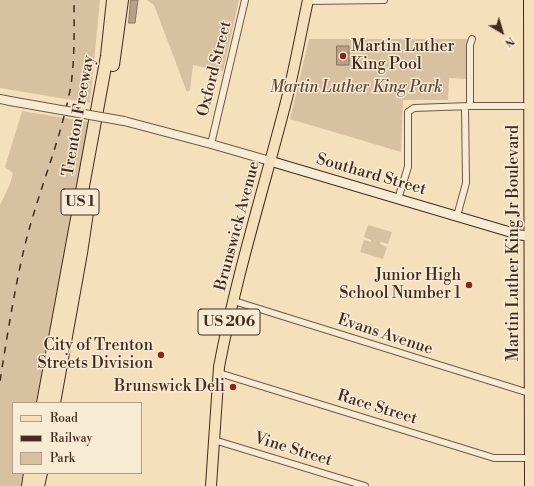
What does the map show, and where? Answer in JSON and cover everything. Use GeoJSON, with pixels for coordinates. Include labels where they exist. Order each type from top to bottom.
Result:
{"type":"FeatureCollection","features":[{"type":"Feature","properties":{"kind":"highway","name":"Trenton Freeway"},"geometry":{"type":"LineString","coordinates":[[43,402],[107,56],[112,0]]}},
{"type":"Feature","properties":{"kind":"highway","name":"Trenton Freeway"},"geometry":{"type":"LineString","coordinates":[[54,402],[116,49],[122,0]]}},
{"type":"Feature","properties":{"kind":"highway"},"geometry":{"type":"LineString","coordinates":[[28,486],[30,474]]}},
{"type":"Feature","properties":{"kind":"highway"},"geometry":{"type":"LineString","coordinates":[[38,486],[41,474]]}},
{"type":"Feature","properties":{"kind":"main road","name":"Martin Luther King Jr Boulevard"},"geometry":{"type":"LineString","coordinates":[[529,0],[532,106],[532,366],[529,393],[532,431],[529,458],[530,486]]}},
{"type":"Feature","properties":{"kind":"main road","name":"Brunswick Avenue"},"geometry":{"type":"LineString","coordinates":[[212,486],[219,373],[222,354],[234,301],[287,96],[307,1]]}},
{"type":"Feature","properties":{"kind":"main road","name":"Southard Street"},"geometry":{"type":"LineString","coordinates":[[270,162],[520,235],[532,236]]}},
{"type":"Feature","properties":{"kind":"street","name":"Oxford Street"},"geometry":{"type":"LineString","coordinates":[[210,144],[245,0]]}},
{"type":"Feature","properties":{"kind":"street"},"geometry":{"type":"LineString","coordinates":[[307,1],[384,0]]}},
{"type":"Feature","properties":{"kind":"street"},"geometry":{"type":"LineString","coordinates":[[457,216],[466,183],[470,45],[472,39]]}},
{"type":"Feature","properties":{"kind":"street","name":"Southard Street"},"geometry":{"type":"LineString","coordinates":[[0,100],[124,121],[200,141],[270,162]]}},
{"type":"Feature","properties":{"kind":"street"},"geometry":{"type":"LineString","coordinates":[[398,199],[408,167],[409,110],[414,108],[468,106],[532,106]]}},
{"type":"Feature","properties":{"kind":"street","name":"Evans Avenue"},"geometry":{"type":"LineString","coordinates":[[234,301],[529,393]]}},
{"type":"Feature","properties":{"kind":"street","name":"Race Street"},"geometry":{"type":"LineString","coordinates":[[219,373],[494,458],[529,458]]}},
{"type":"Feature","properties":{"kind":"street","name":"Vine Street"},"geometry":{"type":"LineString","coordinates":[[214,440],[365,486]]}},
{"type":"Feature","properties":{"kind":"green space"},"geometry":{"type":"Polygon","coordinates":[[[0,0],[100,0],[90,103],[0,88],[0,0]]]}},
{"type":"Feature","properties":{"kind":"green space"},"geometry":{"type":"Polygon","coordinates":[[[147,0],[239,0],[223,71],[193,65],[190,90],[187,92],[154,5],[147,0]]]}},
{"type":"Feature","properties":{"kind":"green space","name":"Martin Luther King Park"},"geometry":{"type":"Polygon","coordinates":[[[309,39],[467,39],[467,79],[449,78],[448,100],[403,100],[401,152],[290,119],[309,39]]]}},
{"type":"Feature","properties":{"kind":"green space"},"geometry":{"type":"Polygon","coordinates":[[[22,111],[89,122],[36,402],[12,402],[12,474],[23,474],[21,486],[0,486],[0,205],[10,184],[13,173],[5,167],[22,111]]]}},
{"type":"Feature","properties":{"kind":"green space"},"geometry":{"type":"Polygon","coordinates":[[[368,225],[392,232],[388,244],[381,242],[380,244],[387,247],[383,259],[360,252],[364,240],[371,242],[371,240],[364,237],[368,225]]]}},
{"type":"Feature","properties":{"kind":"shaded area"},"geometry":{"type":"Polygon","coordinates":[[[131,0],[138,0],[135,23],[129,23],[131,0]]]}},
{"type":"Feature","properties":{"kind":"shaded area","name":"Martin Luther King Pool"},"geometry":{"type":"Polygon","coordinates":[[[337,46],[349,46],[349,65],[337,65],[337,46]]]}},
{"type":"Feature","properties":{"kind":"railway"},"geometry":{"type":"LineString","coordinates":[[0,381],[14,298],[29,228],[67,106],[71,85],[74,53],[74,0]]}},
{"type":"Feature","properties":{"kind":"place","name":"Martin Luther King Pool"},"geometry":{"type":"Point","coordinates":[343,56]}},
{"type":"Feature","properties":{"kind":"place","name":"Junior High School Number 1"},"geometry":{"type":"Point","coordinates":[469,285]}},
{"type":"Feature","properties":{"kind":"place","name":"City of Trenton Streets Division"},"geometry":{"type":"Point","coordinates":[161,355]}},
{"type":"Feature","properties":{"kind":"place","name":"Brunswick Deli"},"geometry":{"type":"Point","coordinates":[233,387]}}]}
